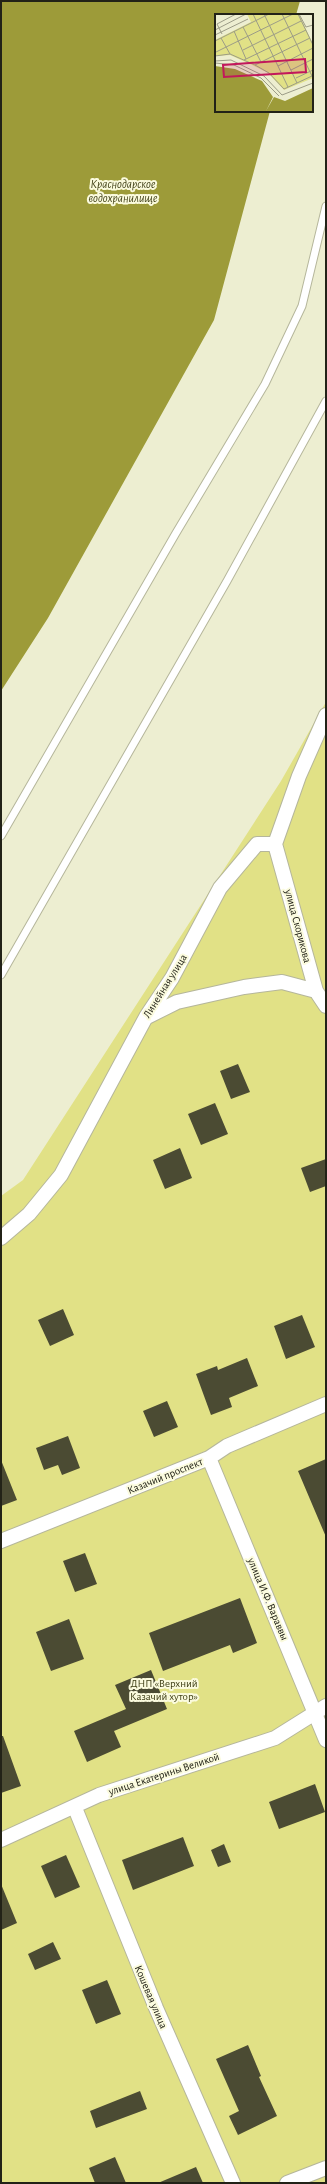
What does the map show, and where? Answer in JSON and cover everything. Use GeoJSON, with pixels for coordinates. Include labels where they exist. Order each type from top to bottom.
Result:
{"type":"FeatureCollection","features":[{"type":"Feature","properties":{"kind":"street"},"geometry":{"type":"LineString","coordinates":[[275,844],[299,776],[326,715]]}},
{"type":"Feature","properties":{"kind":"street","name":"Линейная улица"},"geometry":{"type":"LineString","coordinates":[[1,1238],[29,1214],[61,1175],[146,1017],[172,978],[220,888],[257,844],[275,844]]}},
{"type":"Feature","properties":{"kind":"street","name":"улица Скорикова"},"geometry":{"type":"LineString","coordinates":[[275,844],[316,991],[326,1006]]}},
{"type":"Feature","properties":{"kind":"street"},"geometry":{"type":"LineString","coordinates":[[146,1017],[177,1002],[244,987],[282,982],[316,991]]}},
{"type":"Feature","properties":{"kind":"street","name":"Казачий проспект"},"geometry":{"type":"LineString","coordinates":[[1,1541],[210,1458],[227,1446],[326,1404]]}},
{"type":"Feature","properties":{"kind":"street","name":"улица И.Ф. Вараввы"},"geometry":{"type":"LineString","coordinates":[[210,1458],[321,1709],[326,1740]]}},
{"type":"Feature","properties":{"kind":"street","name":"улица Екатерины Великой"},"geometry":{"type":"LineString","coordinates":[[1,1840],[75,1808],[99,1795],[275,1738],[321,1709]]}},
{"type":"Feature","properties":{"kind":"street","name":"Кошевая улица"},"geometry":{"type":"LineString","coordinates":[[75,1808],[156,2008],[233,2183]]}},
{"type":"Feature","properties":{"kind":"street"},"geometry":{"type":"LineString","coordinates":[[287,2183],[326,2168]]}},
{"type":"Feature","properties":{"kind":"lane"},"geometry":{"type":"LineString","coordinates":[[1,836],[172,539],[265,384],[302,306],[326,206]]}},
{"type":"Feature","properties":{"kind":"lane"},"geometry":{"type":"LineString","coordinates":[[1,975],[227,581],[326,401]]}},
{"type":"Feature","properties":{"kind":"green space","name":"ДНП «Верхний Казачий хутор»"},"geometry":{"type":"Polygon","coordinates":[[[326,702],[326,2183],[1,2183],[1,1196],[23,1180],[281,781],[326,702]]]}},
{"type":"Feature","properties":{"kind":"water","name":"Краснодарское водохранилище"},"geometry":{"type":"Polygon","coordinates":[[[1,1],[300,1],[296,14],[215,14],[215,112],[270,112],[214,320],[48,618],[1,691],[1,1]]]}},
{"type":"Feature","properties":{"kind":"building"},"geometry":{"type":"Polygon","coordinates":[[[238,1064],[250,1092],[231,1099],[220,1071],[238,1064]]]}},
{"type":"Feature","properties":{"kind":"building"},"geometry":{"type":"Polygon","coordinates":[[[215,1103],[228,1134],[201,1145],[188,1114],[215,1103]]]}},
{"type":"Feature","properties":{"kind":"building"},"geometry":{"type":"Polygon","coordinates":[[[180,1148],[192,1178],[165,1189],[153,1160],[180,1148]]]}},
{"type":"Feature","properties":{"kind":"building"},"geometry":{"type":"Polygon","coordinates":[[[326,1159],[326,1186],[310,1192],[301,1168],[326,1159]]]}},
{"type":"Feature","properties":{"kind":"building"},"geometry":{"type":"Polygon","coordinates":[[[63,1309],[74,1335],[50,1346],[38,1320],[63,1309]]]}},
{"type":"Feature","properties":{"kind":"building"},"geometry":{"type":"Polygon","coordinates":[[[302,1315],[315,1347],[286,1359],[274,1326],[302,1315]]]}},
{"type":"Feature","properties":{"kind":"building"},"geometry":{"type":"Polygon","coordinates":[[[247,1358],[258,1386],[229,1398],[232,1407],[211,1415],[196,1374],[217,1366],[218,1370],[247,1358]]]}},
{"type":"Feature","properties":{"kind":"building"},"geometry":{"type":"Polygon","coordinates":[[[167,1401],[178,1427],[154,1437],[143,1411],[167,1401]]]}},
{"type":"Feature","properties":{"kind":"building"},"geometry":{"type":"Polygon","coordinates":[[[68,1436],[80,1468],[62,1475],[58,1465],[44,1470],[36,1448],[68,1436]]]}},
{"type":"Feature","properties":{"kind":"building"},"geometry":{"type":"Polygon","coordinates":[[[326,1459],[326,1537],[298,1471],[326,1459]]]}},
{"type":"Feature","properties":{"kind":"building"},"geometry":{"type":"Polygon","coordinates":[[[1,1460],[17,1500],[1,1506],[1,1460]]]}},
{"type":"Feature","properties":{"kind":"building"},"geometry":{"type":"Polygon","coordinates":[[[85,1553],[97,1584],[75,1592],[63,1561],[85,1553]]]}},
{"type":"Feature","properties":{"kind":"building"},"geometry":{"type":"Polygon","coordinates":[[[240,1598],[257,1643],[233,1653],[230,1645],[163,1671],[149,1633],[240,1598]]]}},
{"type":"Feature","properties":{"kind":"building"},"geometry":{"type":"Polygon","coordinates":[[[69,1619],[84,1659],[51,1671],[36,1632],[69,1619]]]}},
{"type":"Feature","properties":{"kind":"building"},"geometry":{"type":"Polygon","coordinates":[[[151,1670],[167,1709],[114,1731],[121,1747],[87,1762],[74,1731],[126,1709],[115,1685],[151,1670]]]}},
{"type":"Feature","properties":{"kind":"building"},"geometry":{"type":"Polygon","coordinates":[[[1,1736],[3,1736],[21,1786],[1,1793],[1,1736]]]}},
{"type":"Feature","properties":{"kind":"building"},"geometry":{"type":"Polygon","coordinates":[[[315,1784],[325,1812],[279,1829],[269,1802],[315,1784]]]}},
{"type":"Feature","properties":{"kind":"building"},"geometry":{"type":"Polygon","coordinates":[[[183,1837],[194,1866],[133,1890],[122,1860],[183,1837]]]}},
{"type":"Feature","properties":{"kind":"building"},"geometry":{"type":"Polygon","coordinates":[[[224,1844],[231,1862],[218,1867],[211,1850],[224,1844]]]}},
{"type":"Feature","properties":{"kind":"building"},"geometry":{"type":"Polygon","coordinates":[[[66,1855],[80,1887],[55,1898],[41,1866],[66,1855]]]}},
{"type":"Feature","properties":{"kind":"building"},"geometry":{"type":"Polygon","coordinates":[[[1,1884],[17,1923],[1,1930],[1,1884]]]}},
{"type":"Feature","properties":{"kind":"building"},"geometry":{"type":"Polygon","coordinates":[[[53,1942],[61,1959],[35,1970],[28,1954],[53,1942]]]}},
{"type":"Feature","properties":{"kind":"building"},"geometry":{"type":"Polygon","coordinates":[[[107,1980],[121,2014],[96,2024],[82,1990],[107,1980]]]}},
{"type":"Feature","properties":{"kind":"building"},"geometry":{"type":"Polygon","coordinates":[[[248,2045],[261,2076],[259,2077],[277,2116],[238,2135],[229,2116],[239,2111],[216,2059],[248,2045]]]}},
{"type":"Feature","properties":{"kind":"building"},"geometry":{"type":"Polygon","coordinates":[[[140,2091],[147,2109],[96,2128],[90,2111],[140,2091]]]}},
{"type":"Feature","properties":{"kind":"building"},"geometry":{"type":"Polygon","coordinates":[[[115,2157],[126,2183],[95,2183],[89,2168],[115,2157]]]}},
{"type":"Feature","properties":{"kind":"building"},"geometry":{"type":"Polygon","coordinates":[[[196,2167],[203,2183],[158,2183],[196,2167]]]}}]}
